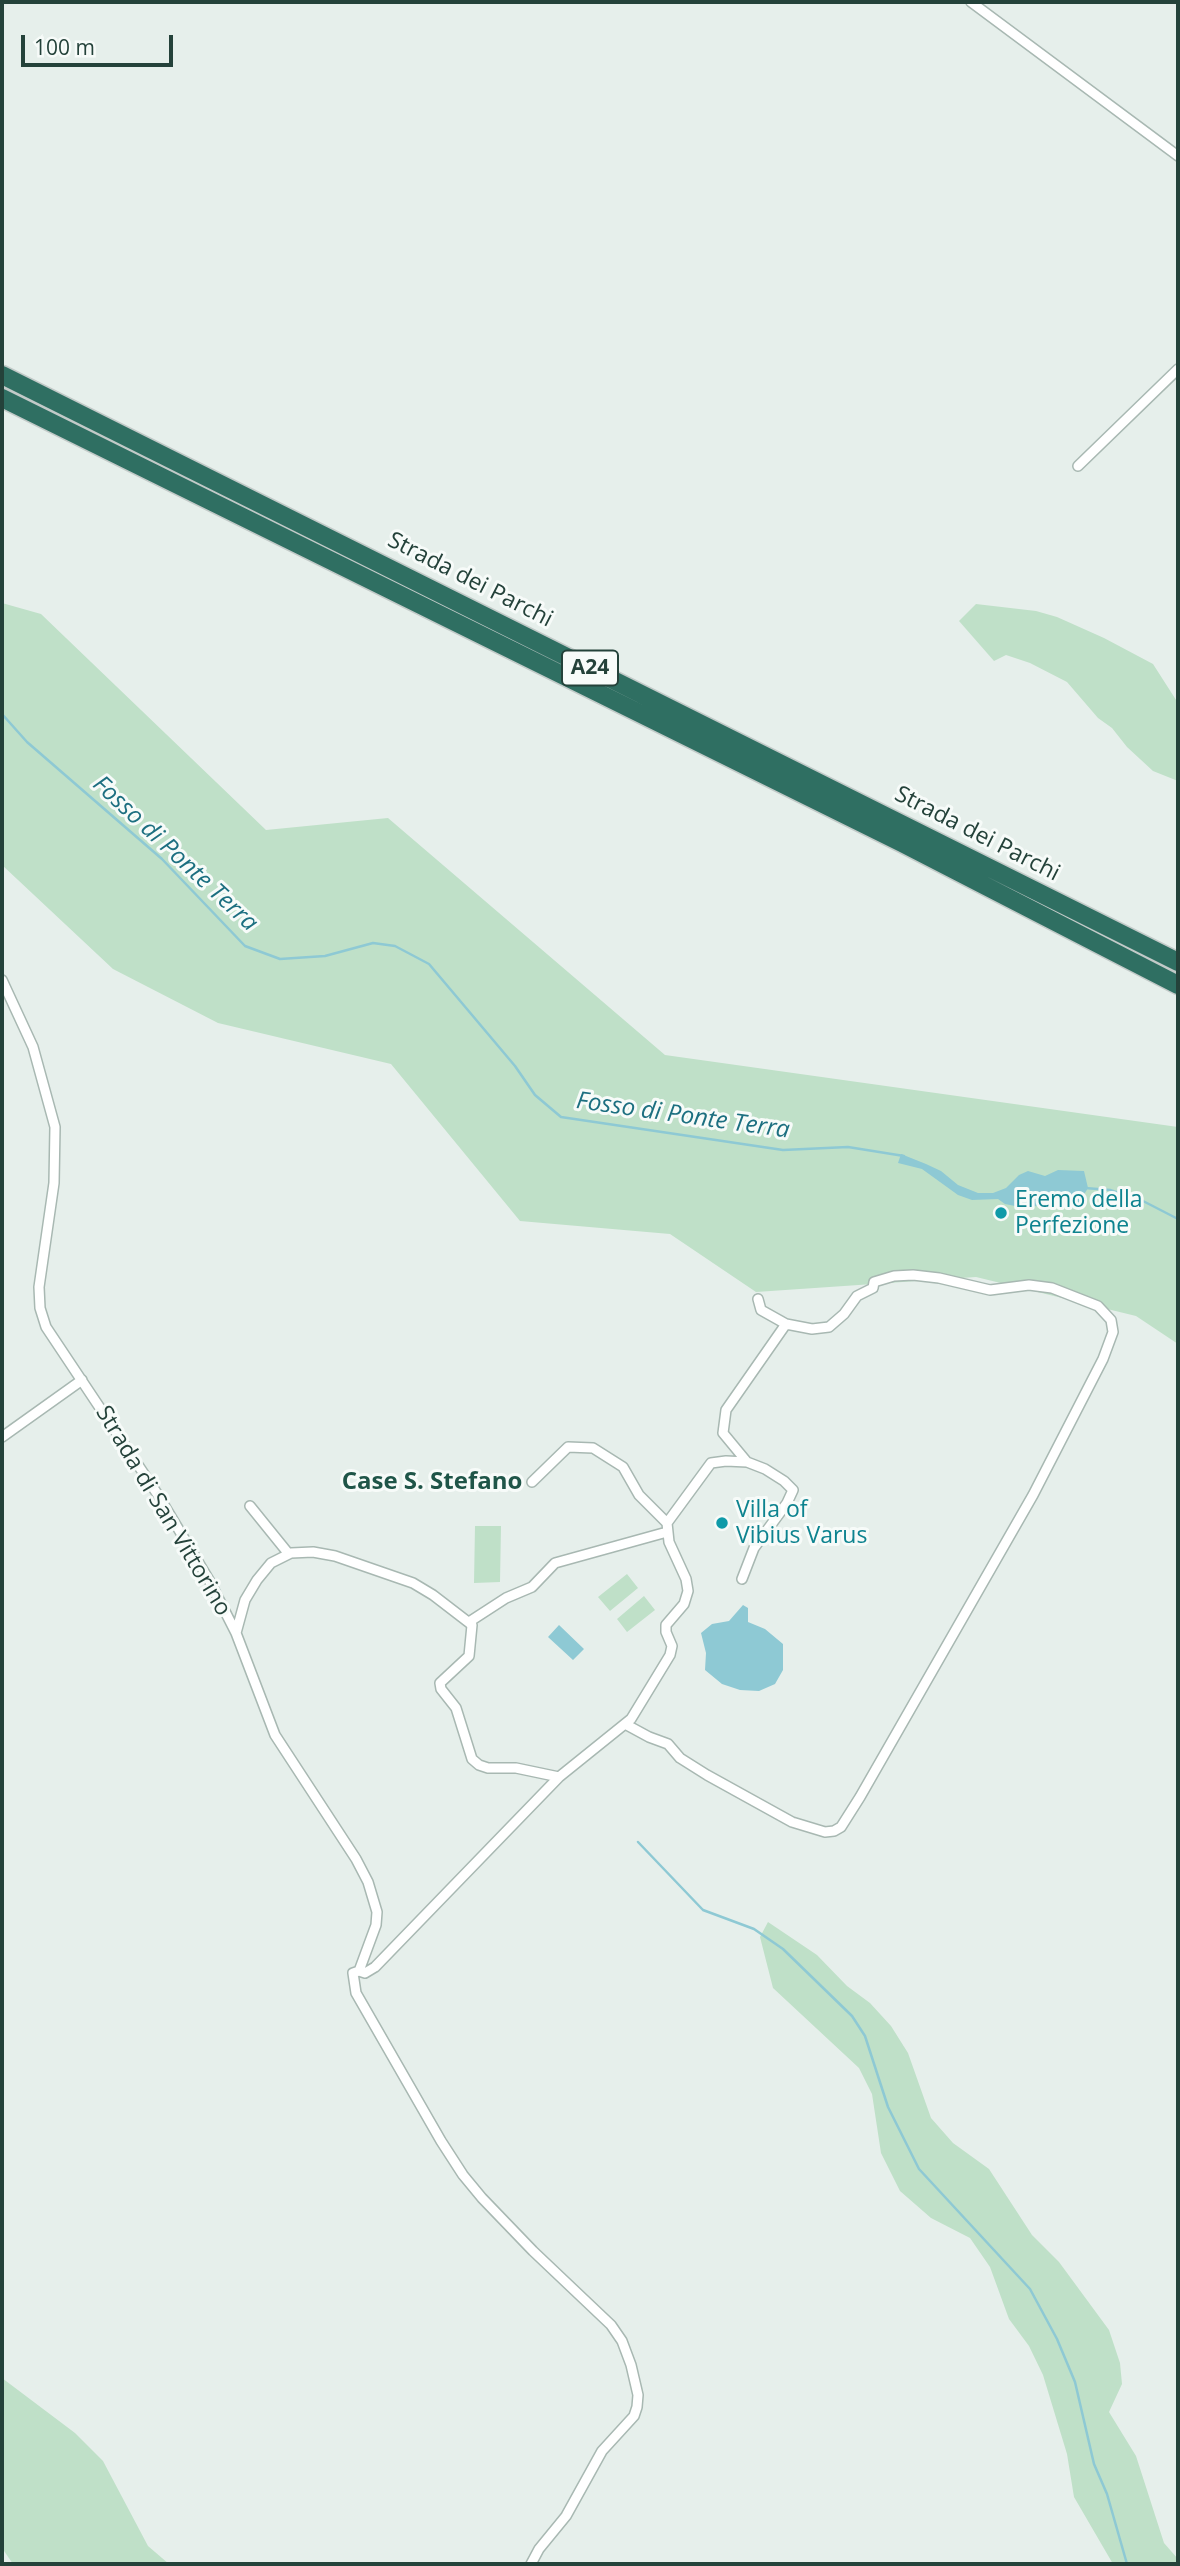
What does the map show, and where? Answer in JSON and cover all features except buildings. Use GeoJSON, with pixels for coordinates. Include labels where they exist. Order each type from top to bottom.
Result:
{"type":"FeatureCollection","features":[{"type":"Feature","properties":{"kind":"highway","name":"Strada dei Parchi"},"geometry":{"type":"LineString","coordinates":[[2,375],[1178,962]]}},
{"type":"Feature","properties":{"kind":"highway","name":"Strada dei Parchi"},"geometry":{"type":"LineString","coordinates":[[2,398],[902,843],[1178,985]]}},
{"type":"Feature","properties":{"kind":"street"},"geometry":{"type":"LineString","coordinates":[[971,2],[1178,156]]}},
{"type":"Feature","properties":{"kind":"street"},"geometry":{"type":"LineString","coordinates":[[1078,466],[1178,369]]}},
{"type":"Feature","properties":{"kind":"street","name":"Strada di San Vittorino"},"geometry":{"type":"LineString","coordinates":[[2,980],[33,1047],[55,1127],[53,1189],[39,1287],[41,1312],[50,1334],[175,1522],[209,1580],[236,1633],[275,1735],[356,1859],[370,1887],[377,1912],[376,1925],[359,1971],[353,1973],[355,1990],[451,2157],[494,2211],[614,2328],[633,2369],[638,2399],[634,2416],[602,2451],[566,2516],[539,2549],[531,2564]]}},
{"type":"Feature","properties":{"kind":"street"},"geometry":{"type":"LineString","coordinates":[[625,1724],[668,1744],[680,1758],[792,1822],[825,1832],[841,1827],[1028,1505],[1105,1354],[1113,1332],[1111,1320],[1098,1306],[1052,1288],[1029,1285],[990,1290],[939,1278],[894,1276],[874,1282],[873,1288],[857,1296],[844,1314],[826,1328],[812,1329],[786,1324],[761,1310],[758,1299]]}},
{"type":"Feature","properties":{"kind":"street"},"geometry":{"type":"LineString","coordinates":[[747,1462],[723,1433],[726,1410],[786,1324]]}},
{"type":"Feature","properties":{"kind":"street"},"geometry":{"type":"LineString","coordinates":[[2,1437],[82,1380]]}},
{"type":"Feature","properties":{"kind":"street"},"geometry":{"type":"LineString","coordinates":[[359,1971],[365,1973],[375,1967],[559,1777],[625,1724],[635,1713],[670,1655],[672,1646],[666,1625],[684,1604],[687,1594],[686,1581],[667,1528],[639,1495],[623,1467],[593,1448],[568,1447],[532,1482]]}},
{"type":"Feature","properties":{"kind":"street"},"geometry":{"type":"LineString","coordinates":[[469,1622],[506,1598],[532,1587],[555,1563],[667,1528],[711,1463],[747,1462],[775,1475],[793,1490],[787,1503],[754,1548],[742,1579]]}},
{"type":"Feature","properties":{"kind":"street"},"geometry":{"type":"LineString","coordinates":[[250,1506],[288,1553]]}},
{"type":"Feature","properties":{"kind":"street"},"geometry":{"type":"LineString","coordinates":[[236,1633],[245,1600],[257,1580],[271,1563],[288,1553],[308,1552],[335,1556],[410,1582],[428,1591],[469,1622],[473,1629],[469,1656],[440,1683],[441,1689],[456,1708],[472,1759],[488,1768],[516,1768],[559,1777]]}},
{"type":"Feature","properties":{"kind":"green space"},"geometry":{"type":"Polygon","coordinates":[[[2,603],[41,614],[266,830],[388,818],[665,1055],[1178,1127],[1178,1344],[1136,1316],[976,1277],[756,1292],[670,1234],[520,1221],[391,1064],[218,1023],[113,969],[2,865],[2,603]]]}},
{"type":"Feature","properties":{"kind":"green space"},"geometry":{"type":"Polygon","coordinates":[[[976,604],[1036,611],[1057,617],[1153,664],[1178,703],[1178,781],[1153,771],[1127,747],[1112,728],[1098,718],[1067,682],[1030,663],[1006,655],[994,661],[959,621],[976,604]]]}},
{"type":"Feature","properties":{"kind":"green space"},"geometry":{"type":"Polygon","coordinates":[[[475,1526],[501,1526],[500,1582],[474,1583],[475,1526]]]}},
{"type":"Feature","properties":{"kind":"green space"},"geometry":{"type":"Polygon","coordinates":[[[627,1574],[638,1588],[610,1611],[598,1597],[627,1574]]]}},
{"type":"Feature","properties":{"kind":"green space"},"geometry":{"type":"Polygon","coordinates":[[[644,1596],[655,1610],[627,1632],[617,1619],[644,1596]]]}},
{"type":"Feature","properties":{"kind":"green space"},"geometry":{"type":"Polygon","coordinates":[[[768,1922],[817,1955],[891,2026],[908,2053],[931,2118],[953,2143],[989,2169],[1032,2235],[1059,2262],[1109,2330],[1120,2363],[1122,2384],[1109,2412],[1136,2456],[1164,2543],[1178,2559],[1178,2564],[1113,2564],[1074,2497],[1067,2454],[1043,2375],[1029,2346],[1009,2319],[990,2267],[970,2238],[931,2218],[900,2191],[881,2153],[872,2094],[859,2068],[773,1988],[760,1937],[768,1922]]]}},
{"type":"Feature","properties":{"kind":"green space"},"geometry":{"type":"Polygon","coordinates":[[[2,2378],[75,2433],[103,2461],[148,2546],[169,2564],[13,2564],[2,2548],[2,2378]]]}},
{"type":"Feature","properties":{"kind":"water"},"geometry":{"type":"Polygon","coordinates":[[[901,1154],[941,1171],[958,1185],[978,1193],[993,1193],[1006,1188],[1019,1175],[1028,1171],[1045,1176],[1058,1170],[1084,1171],[1088,1188],[1078,1204],[1048,1204],[1025,1208],[1005,1204],[998,1199],[972,1200],[958,1195],[922,1169],[898,1163],[901,1154]]]}},
{"type":"Feature","properties":{"kind":"water"},"geometry":{"type":"Polygon","coordinates":[[[743,1605],[748,1608],[748,1622],[765,1629],[783,1644],[783,1670],[775,1684],[759,1691],[740,1690],[722,1684],[705,1670],[706,1653],[701,1633],[712,1624],[729,1621],[743,1605]]]}},
{"type":"Feature","properties":{"kind":"water"},"geometry":{"type":"Polygon","coordinates":[[[559,1625],[584,1649],[573,1660],[548,1637],[559,1625]]]}},
{"type":"Feature","properties":{"kind":"waterway","name":"Fosso di Ponte Terra"},"geometry":{"type":"LineString","coordinates":[[2,714],[27,742],[162,859],[245,946],[280,959],[325,956],[373,943],[395,946],[429,964],[515,1066],[535,1095],[561,1117],[783,1150],[848,1147],[904,1156]]}},
{"type":"Feature","properties":{"kind":"waterway","name":"Fosso di Ponte Terra"},"geometry":{"type":"LineString","coordinates":[[1085,1188],[1110,1190],[1143,1201],[1178,1219]]}},
{"type":"Feature","properties":{"kind":"waterway"},"geometry":{"type":"LineString","coordinates":[[638,1842],[703,1910],[754,1929],[783,1949],[852,2016],[865,2036],[888,2107],[919,2169],[1030,2289],[1057,2339],[1075,2382],[1094,2464],[1107,2494],[1127,2564]]}},
{"type":"Feature","properties":{"kind":"place","name":"Eremo della Perfezione"},"geometry":{"type":"Point","coordinates":[1001,1213]}},
{"type":"Feature","properties":{"kind":"place","name":"Villa of Vibius Varus"},"geometry":{"type":"Point","coordinates":[722,1523]}},
{"type":"Feature","properties":{"kind":"district","name":"Case S. Stefano"},"geometry":{"type":"Point","coordinates":[432,1482]}}]}
